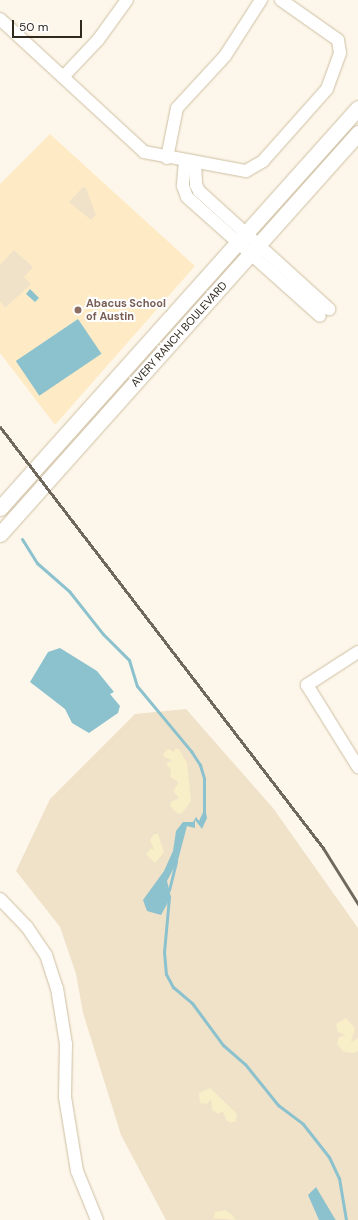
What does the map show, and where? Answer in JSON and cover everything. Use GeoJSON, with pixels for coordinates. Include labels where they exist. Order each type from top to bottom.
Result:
{"type":"FeatureCollection","features":[{"type":"Feature","properties":{"kind":"main road","name":"AVERY RANCH BOULEVARD"},"geometry":{"type":"LineString","coordinates":[[0,508],[358,108]]}},
{"type":"Feature","properties":{"kind":"main road","name":"AVERY RANCH BOULEVARD"},"geometry":{"type":"LineString","coordinates":[[0,534],[358,133]]}},
{"type":"Feature","properties":{"kind":"street"},"geometry":{"type":"LineString","coordinates":[[63,78],[98,40],[128,0]]}},
{"type":"Feature","properties":{"kind":"street"},"geometry":{"type":"LineString","coordinates":[[167,158],[177,108],[225,56],[261,0]]}},
{"type":"Feature","properties":{"kind":"street"},"geometry":{"type":"LineString","coordinates":[[0,18],[144,152],[167,158],[237,171],[255,167],[326,89],[332,80],[340,53],[338,40],[281,0]]}},
{"type":"Feature","properties":{"kind":"street"},"geometry":{"type":"LineString","coordinates":[[190,162],[199,191],[242,238],[249,255],[325,313],[259,244],[242,238]]}},
{"type":"Feature","properties":{"kind":"street"},"geometry":{"type":"LineString","coordinates":[[358,652],[308,685],[358,767]]}},
{"type":"Feature","properties":{"kind":"street"},"geometry":{"type":"LineString","coordinates":[[0,899],[27,927],[46,955],[57,988],[66,1044],[65,1097],[77,1171],[97,1220]]}},
{"type":"Feature","properties":{"kind":"shaded area","name":"Abacus School of Austin"},"geometry":{"type":"Polygon","coordinates":[[[50,134],[195,266],[55,425],[0,353],[0,184],[50,134]]]}},
{"type":"Feature","properties":{"kind":"shaded area"},"geometry":{"type":"Polygon","coordinates":[[[83,187],[86,188],[96,215],[91,220],[69,202],[83,187]]]}},
{"type":"Feature","properties":{"kind":"shaded area"},"geometry":{"type":"Polygon","coordinates":[[[14,250],[33,267],[24,277],[31,284],[5,308],[0,301],[0,265],[14,250]]]}},
{"type":"Feature","properties":{"kind":"shaded area"},"geometry":{"type":"Polygon","coordinates":[[[186,709],[273,808],[358,928],[358,1220],[166,1220],[121,1135],[83,1013],[76,974],[60,927],[16,871],[50,799],[135,714],[186,709]]]}},
{"type":"Feature","properties":{"kind":"sand"},"geometry":{"type":"Polygon","coordinates":[[[168,749],[174,752],[175,749],[179,749],[187,763],[191,801],[182,813],[178,814],[170,806],[171,802],[179,798],[173,791],[178,784],[177,781],[170,777],[171,770],[166,764],[172,760],[164,757],[163,754],[168,749]]]}},
{"type":"Feature","properties":{"kind":"sand"},"geometry":{"type":"Polygon","coordinates":[[[154,834],[158,834],[164,852],[155,863],[146,854],[151,848],[155,851],[150,840],[154,834]]]}},
{"type":"Feature","properties":{"kind":"sand"},"geometry":{"type":"Polygon","coordinates":[[[346,1018],[355,1028],[351,1042],[358,1038],[358,1051],[353,1053],[344,1052],[337,1044],[339,1037],[346,1035],[338,1032],[336,1024],[346,1018]]]}},
{"type":"Feature","properties":{"kind":"sand"},"geometry":{"type":"Polygon","coordinates":[[[210,1088],[237,1114],[236,1121],[231,1123],[226,1120],[223,1111],[218,1114],[212,1110],[211,1099],[207,1104],[200,1103],[199,1093],[210,1088]]]}},
{"type":"Feature","properties":{"kind":"sand"},"geometry":{"type":"Polygon","coordinates":[[[225,1210],[236,1220],[214,1218],[215,1212],[225,1210]]]}},
{"type":"Feature","properties":{"kind":"water"},"geometry":{"type":"Polygon","coordinates":[[[30,289],[39,298],[35,302],[26,294],[30,289]]]}},
{"type":"Feature","properties":{"kind":"water"},"geometry":{"type":"Polygon","coordinates":[[[78,319],[101,354],[39,396],[16,361],[78,319]]]}},
{"type":"Feature","properties":{"kind":"water"},"geometry":{"type":"Polygon","coordinates":[[[60,648],[97,671],[114,692],[110,694],[120,706],[118,713],[89,733],[72,723],[65,709],[30,682],[48,652],[60,648]]]}},
{"type":"Feature","properties":{"kind":"water"},"geometry":{"type":"Polygon","coordinates":[[[205,808],[207,818],[202,829],[195,820],[195,828],[187,826],[178,860],[167,881],[171,897],[161,915],[147,911],[143,900],[164,871],[173,851],[176,831],[183,822],[193,822],[196,817],[199,821],[205,808]]]}},
{"type":"Feature","properties":{"kind":"water"},"geometry":{"type":"Polygon","coordinates":[[[316,1187],[336,1220],[319,1220],[308,1195],[316,1187]]]}},
{"type":"Feature","properties":{"kind":"waterway"},"geometry":{"type":"LineString","coordinates":[[22,539],[37,563],[69,591],[103,634],[129,660],[137,686],[191,751],[200,765],[204,778],[204,812]]}},
{"type":"Feature","properties":{"kind":"waterway"},"geometry":{"type":"LineString","coordinates":[[169,890],[176,861]]}},
{"type":"Feature","properties":{"kind":"waterway"},"geometry":{"type":"LineString","coordinates":[[169,897],[164,952],[166,974],[173,987],[192,1003],[223,1045],[245,1064],[278,1105],[303,1124],[329,1157],[339,1178],[346,1220]]}},
{"type":"Feature","properties":{"kind":"railway"},"geometry":{"type":"LineString","coordinates":[[0,427],[323,848],[358,904]]}},
{"type":"Feature","properties":{"kind":"place","name":"Abacus School of Austin"},"geometry":{"type":"Point","coordinates":[78,310]}}]}
